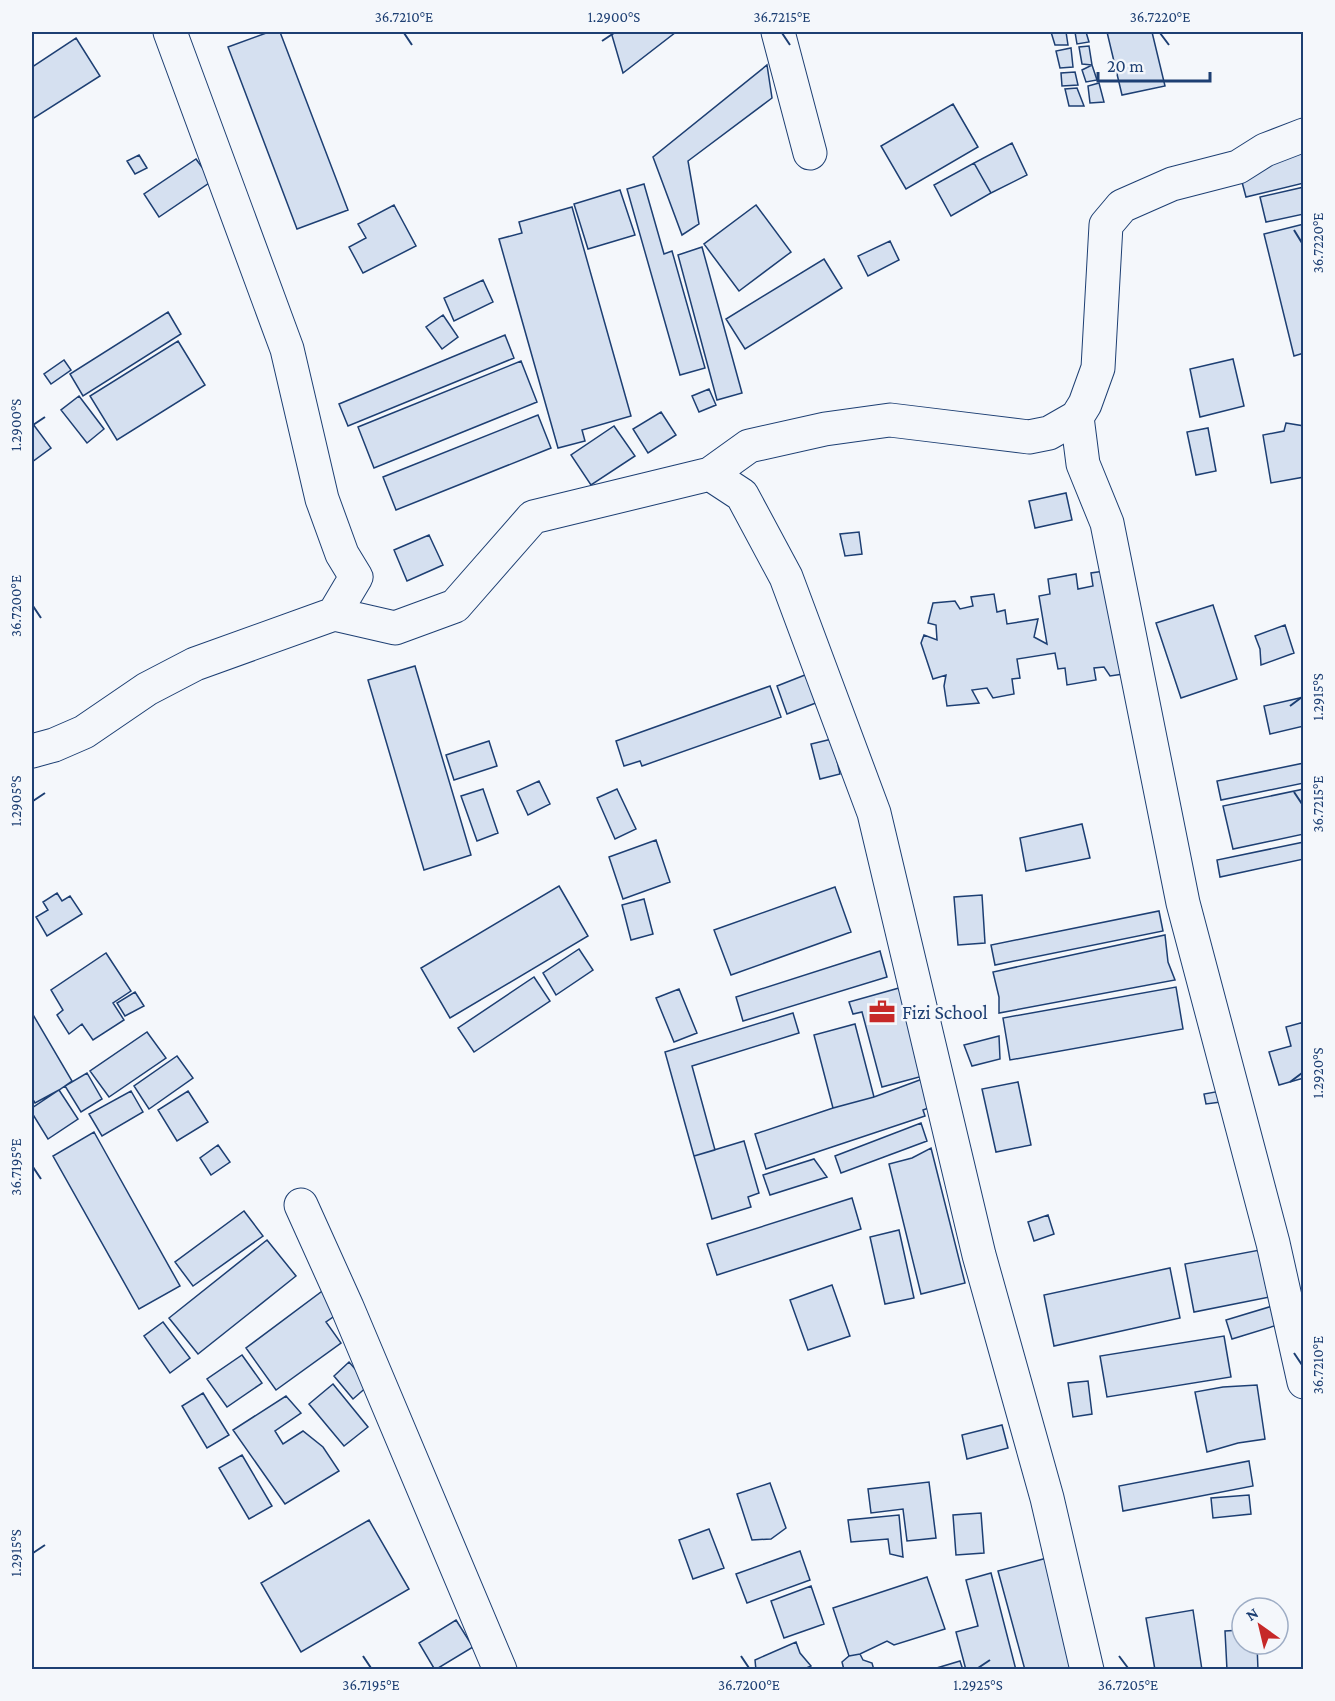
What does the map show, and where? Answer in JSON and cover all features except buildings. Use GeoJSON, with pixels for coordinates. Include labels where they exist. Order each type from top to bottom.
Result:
{"type":"FeatureCollection","features":[{"type":"Feature","properties":{"kind":"street"},"geometry":{"type":"LineString","coordinates":[[170,32],[287,349],[322,499],[342,554],[356,577],[334,614]]}},
{"type":"Feature","properties":{"kind":"street"},"geometry":{"type":"LineString","coordinates":[[778,32],[810,153]]}},
{"type":"Feature","properties":{"kind":"street"},"geometry":{"type":"LineString","coordinates":[[32,751],[54,745],[84,732],[147,689],[195,664],[334,614],[395,628],[455,606],[533,517],[710,474],[749,446],[825,429],[890,420],[1029,437],[1049,433],[1077,417],[1085,404],[1098,368],[1106,225],[1122,206],[1172,184],[1238,167],[1265,150],[1304,135]]}},
{"type":"Feature","properties":{"kind":"street"},"geometry":{"type":"LineString","coordinates":[[1077,417],[1083,465],[1107,523],[1183,903],[1273,1243],[1304,1382]]}},
{"type":"Feature","properties":{"kind":"street"},"geometry":{"type":"LineString","coordinates":[[710,474],[742,495],[786,577],[874,813],[979,1255],[1047,1498],[1087,1670]]}},
{"type":"Feature","properties":{"kind":"street"},"geometry":{"type":"LineString","coordinates":[[301,1205],[347,1307],[500,1670]]}},
{"type":"Feature","properties":{"kind":"place","name":"Fizi School"},"geometry":{"type":"Point","coordinates":[882,1012]}}]}
